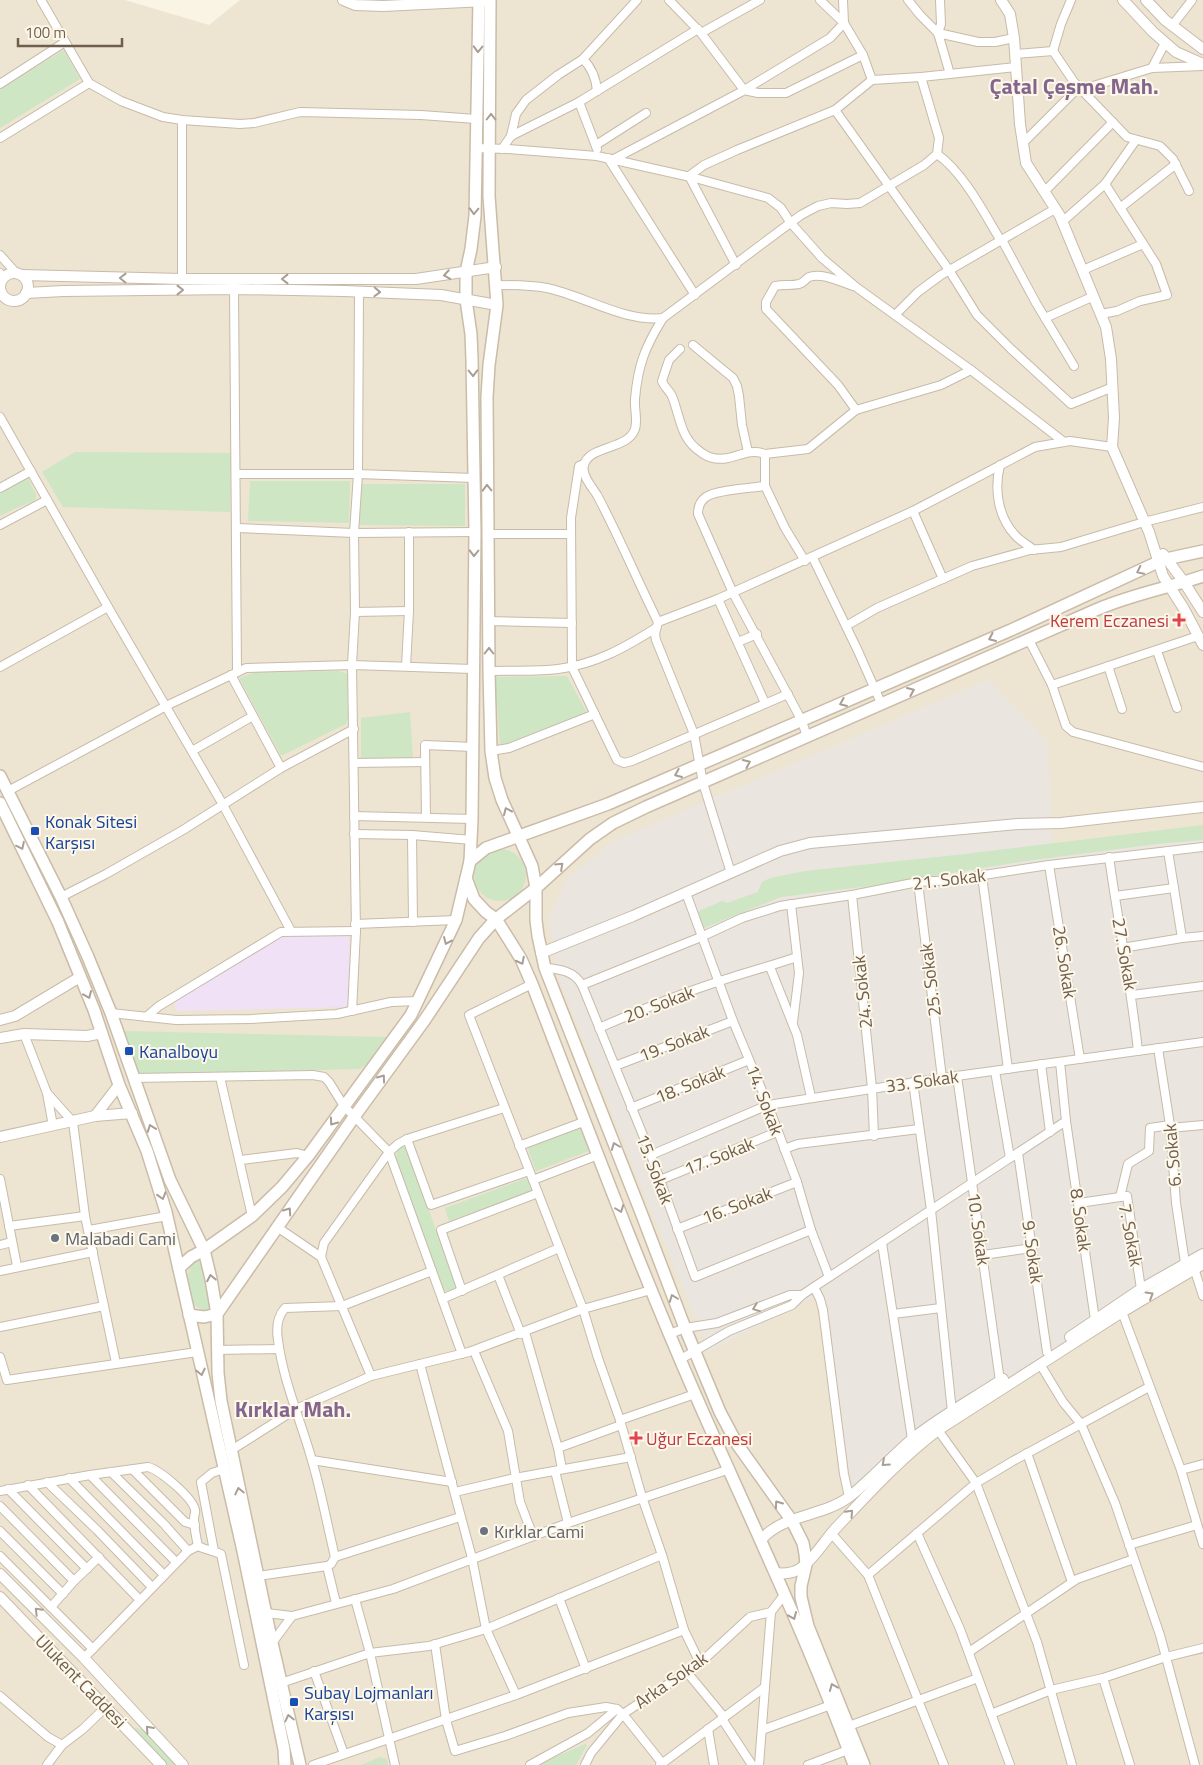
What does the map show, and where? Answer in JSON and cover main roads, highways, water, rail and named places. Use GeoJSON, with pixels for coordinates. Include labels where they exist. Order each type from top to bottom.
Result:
{"type":"FeatureCollection","features":[{"type":"Feature","properties":{"kind":"main road"},"geometry":{"type":"LineString","coordinates":[[179,1268],[252,1216],[282,1188],[308,1156],[411,1015],[456,920],[470,861],[472,840],[475,532],[472,359],[471,334],[466,300],[466,272],[471,249],[474,216],[476,119],[484,1]]}},
{"type":"Feature","properties":{"kind":"main road"},"geometry":{"type":"LineString","coordinates":[[484,1],[496,149],[490,213],[496,268],[497,305],[489,364],[487,396],[488,670],[491,751],[498,788],[532,866],[536,888],[536,920],[545,968],[685,1328],[720,1412],[737,1444],[792,1521],[803,1542],[806,1565],[801,1586],[802,1607],[864,1765]]}},
{"type":"Feature","properties":{"kind":"main road"},"geometry":{"type":"LineString","coordinates":[[470,861],[486,848],[608,804],[699,766],[1011,630],[1162,560],[1203,551]]}},
{"type":"Feature","properties":{"kind":"main road"},"geometry":{"type":"LineString","coordinates":[[190,1315],[204,1317],[217,1314],[276,1227],[424,1021],[479,938],[496,919],[536,888],[590,839],[613,823],[881,703],[1118,601],[1203,576]]}},
{"type":"Feature","properties":{"kind":"main road"},"geometry":{"type":"LineString","coordinates":[[0,776],[61,897],[111,1013],[170,1180],[204,1250],[212,1279],[217,1314],[217,1350],[221,1401],[230,1451],[300,1765]]}},
{"type":"Feature","properties":{"kind":"main road"},"geometry":{"type":"LineString","coordinates":[[0,802],[58,922],[80,976],[120,1085],[147,1151],[168,1216],[243,1551],[284,1749],[285,1765]]}},
{"type":"Feature","properties":{"kind":"main road"},"geometry":{"type":"LineString","coordinates":[[466,878],[474,899],[486,912],[496,919],[521,959],[532,984],[651,1290],[695,1394],[761,1540],[831,1705],[854,1765]]}},
{"type":"Feature","properties":{"kind":"place","name":"Kerem Eczanesi"},"geometry":{"type":"Point","coordinates":[1179,620]}},
{"type":"Feature","properties":{"kind":"place","name":"Konak Sitesi Karşısı"},"geometry":{"type":"Point","coordinates":[35,831]}},
{"type":"Feature","properties":{"kind":"place","name":"Kanalboyu"},"geometry":{"type":"Point","coordinates":[129,1051]}},
{"type":"Feature","properties":{"kind":"place","name":"Malabadi Cami"},"geometry":{"type":"Point","coordinates":[55,1238]}},
{"type":"Feature","properties":{"kind":"place","name":"Uğur Eczanesi"},"geometry":{"type":"Point","coordinates":[636,1438]}},
{"type":"Feature","properties":{"kind":"place","name":"Kırklar Cami"},"geometry":{"type":"Point","coordinates":[484,1531]}},
{"type":"Feature","properties":{"kind":"place","name":"Subay Lojmanları Karşısı"},"geometry":{"type":"Point","coordinates":[294,1702]}},
{"type":"Feature","properties":{"kind":"district","name":"Çatal Çeşme Mah."},"geometry":{"type":"Point","coordinates":[1074,86]}},
{"type":"Feature","properties":{"kind":"district","name":"Kırklar Mah."},"geometry":{"type":"Point","coordinates":[293,1409]}}]}
